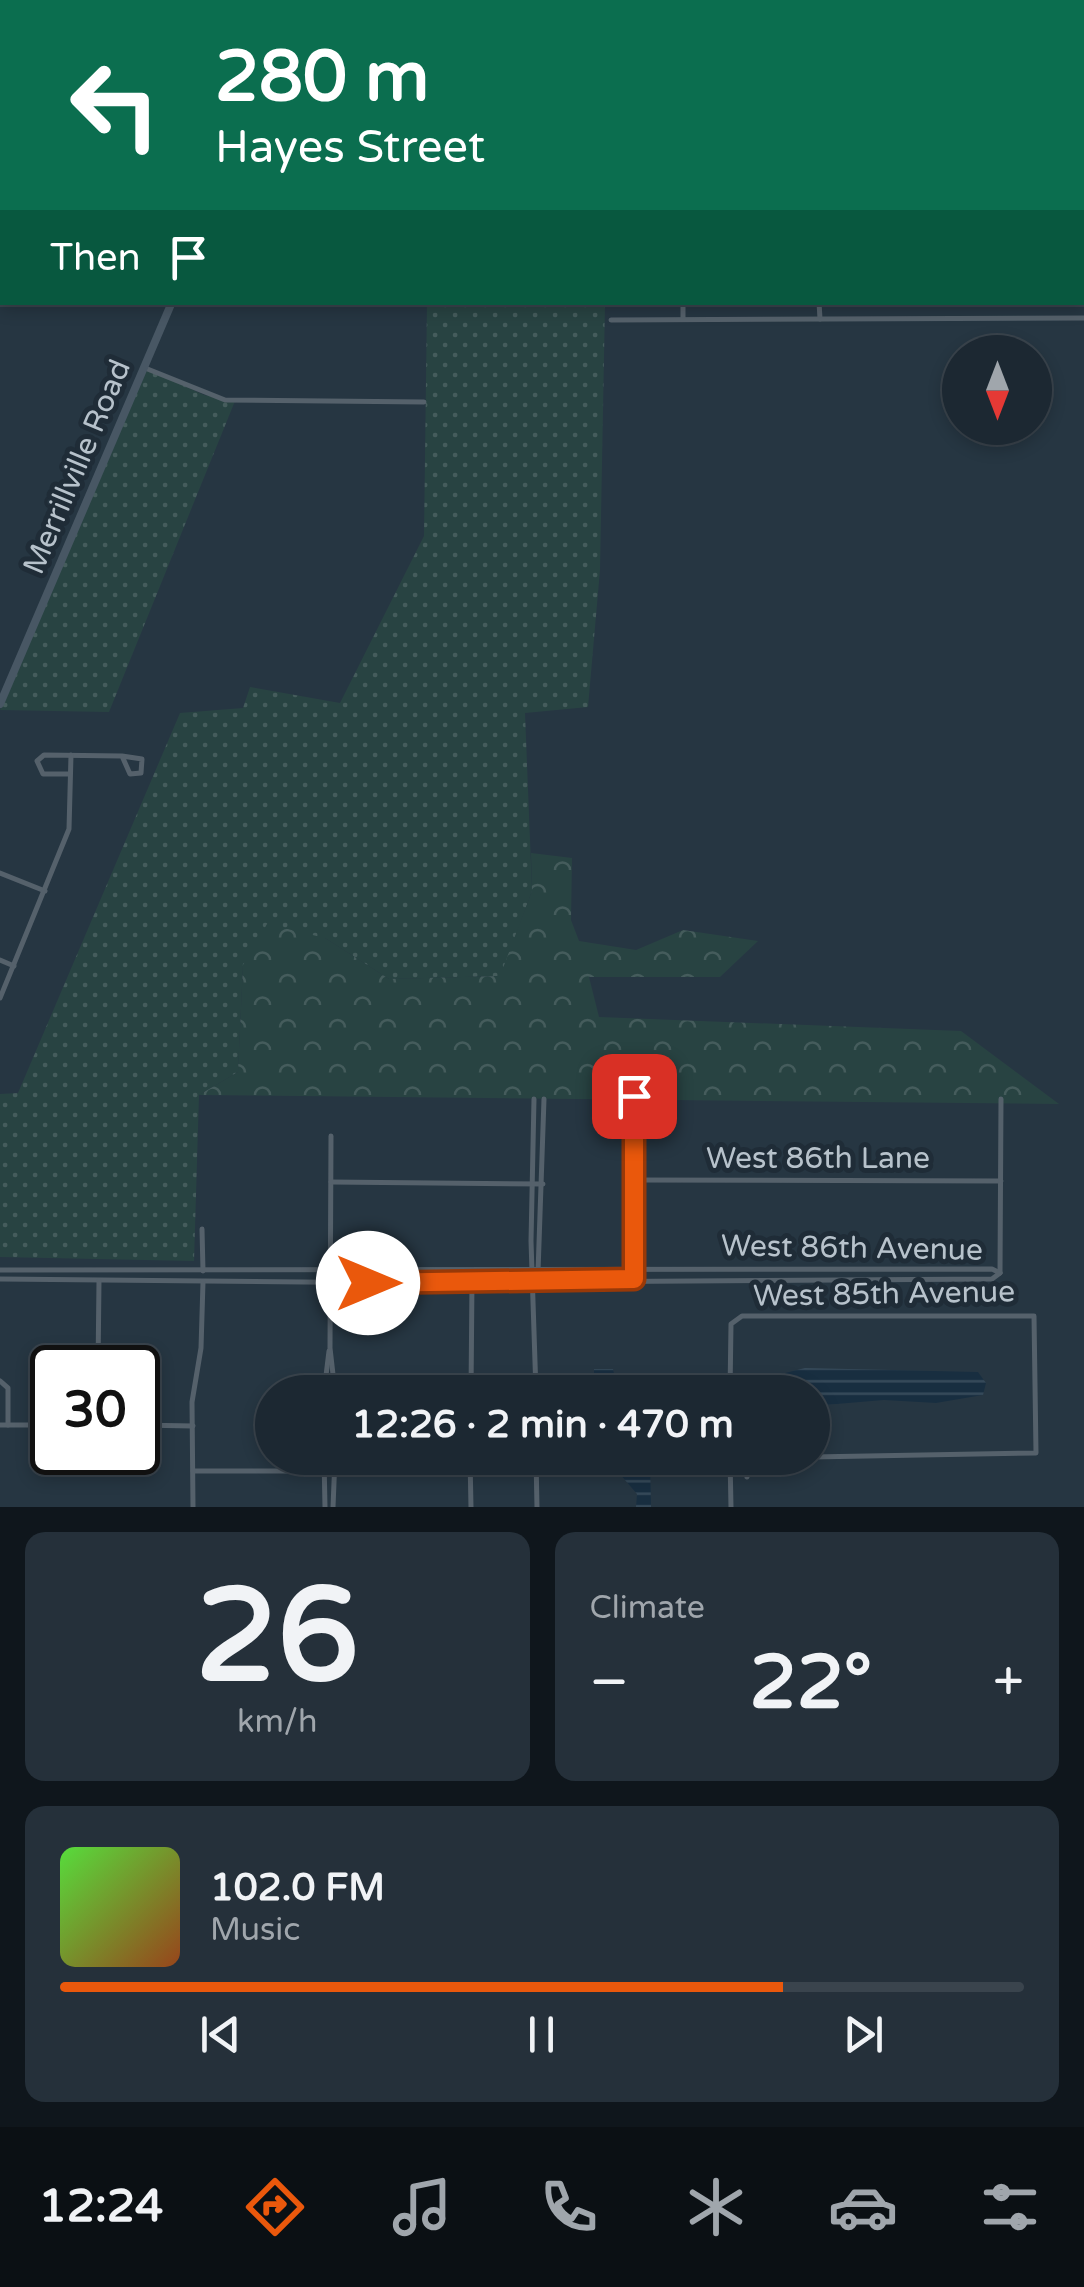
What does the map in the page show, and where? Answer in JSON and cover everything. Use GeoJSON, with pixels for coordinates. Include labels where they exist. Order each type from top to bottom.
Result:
{"type":"FeatureCollection","features":[{"type":"Feature","properties":{"kind":"street","name":"Merrillville Road"},"geometry":{"type":"LineString","coordinates":[[0,704],[171,305]]}},
{"type":"Feature","properties":{"kind":"street"},"geometry":{"type":"LineString","coordinates":[[683,305],[683,320]]}},
{"type":"Feature","properties":{"kind":"street"},"geometry":{"type":"LineString","coordinates":[[819,305],[820,319]]}},
{"type":"Feature","properties":{"kind":"street"},"geometry":{"type":"LineString","coordinates":[[611,320],[1084,318]]}},
{"type":"Feature","properties":{"kind":"street"},"geometry":{"type":"LineString","coordinates":[[144,368],[225,400],[424,402]]}},
{"type":"Feature","properties":{"kind":"street"},"geometry":{"type":"LineString","coordinates":[[70,774],[43,774],[36,766],[44,755],[122,756],[142,760],[140,773],[126,770],[122,756]]}},
{"type":"Feature","properties":{"kind":"street"},"geometry":{"type":"LineString","coordinates":[[0,998],[69,829],[71,755]]}},
{"type":"Feature","properties":{"kind":"street"},"geometry":{"type":"LineString","coordinates":[[0,873],[45,891]]}},
{"type":"Feature","properties":{"kind":"street"},"geometry":{"type":"LineString","coordinates":[[0,960],[14,966]]}},
{"type":"Feature","properties":{"kind":"street"},"geometry":{"type":"LineString","coordinates":[[634,1096],[634,1279]]}},
{"type":"Feature","properties":{"kind":"street"},"geometry":{"type":"LineString","coordinates":[[534,1099],[536,1375]]}},
{"type":"Feature","properties":{"kind":"street"},"geometry":{"type":"LineString","coordinates":[[535,1269],[543,1184],[544,1099]]}},
{"type":"Feature","properties":{"kind":"street"},"geometry":{"type":"LineString","coordinates":[[1000,1273],[1001,1099]]}},
{"type":"Feature","properties":{"kind":"street"},"geometry":{"type":"LineString","coordinates":[[331,1136],[333,1375]]}},
{"type":"Feature","properties":{"kind":"street","name":"West 86th Lane"},"geometry":{"type":"LineString","coordinates":[[634,1180],[1001,1180]]}},
{"type":"Feature","properties":{"kind":"street"},"geometry":{"type":"LineString","coordinates":[[330,1182],[543,1184]]}},
{"type":"Feature","properties":{"kind":"street"},"geometry":{"type":"LineString","coordinates":[[193,1507],[202,1229]]}},
{"type":"Feature","properties":{"kind":"street","name":"West 86th Avenue"},"geometry":{"type":"LineString","coordinates":[[0,1270],[992,1269],[1000,1273],[992,1279],[0,1280]]}},
{"type":"Feature","properties":{"kind":"street"},"geometry":{"type":"LineString","coordinates":[[98,1345],[99,1270]]}},
{"type":"Feature","properties":{"kind":"street"},"geometry":{"type":"LineString","coordinates":[[471,1375],[472,1271]]}},
{"type":"Feature","properties":{"kind":"street","name":"West 85th Avenue"},"geometry":{"type":"LineString","coordinates":[[731,1375],[733,1320],[1026,1314],[1038,1322],[1036,1453],[830,1456]]}},
{"type":"Feature","properties":{"kind":"street"},"geometry":{"type":"LineString","coordinates":[[326,1375],[330,1348]]}},
{"type":"Feature","properties":{"kind":"street"},"geometry":{"type":"LineString","coordinates":[[0,1380],[8,1388],[4,1425],[30,1424]]}},
{"type":"Feature","properties":{"kind":"street"},"geometry":{"type":"LineString","coordinates":[[160,1425],[193,1426]]}},
{"type":"Feature","properties":{"kind":"street"},"geometry":{"type":"LineString","coordinates":[[193,1471],[255,1471]]}},
{"type":"Feature","properties":{"kind":"street"},"geometry":{"type":"LineString","coordinates":[[324,1475],[325,1507]]}},
{"type":"Feature","properties":{"kind":"street"},"geometry":{"type":"LineString","coordinates":[[333,1507],[335,1475]]}},
{"type":"Feature","properties":{"kind":"street"},"geometry":{"type":"LineString","coordinates":[[470,1475],[470,1507]]}},
{"type":"Feature","properties":{"kind":"street"},"geometry":{"type":"LineString","coordinates":[[536,1475],[536,1507]]}},
{"type":"Feature","properties":{"kind":"street"},"geometry":{"type":"LineString","coordinates":[[730,1475],[731,1507]]}},
{"type":"Feature","properties":{"kind":"green space"},"geometry":{"type":"Polygon","coordinates":[[[427,305],[605,305],[600,570],[588,707],[525,713],[532,891],[501,976],[389,979],[325,938],[243,965],[238,1072],[199,1095],[194,1261],[0,1257],[0,1094],[18,1093],[180,713],[243,708],[250,687],[340,703],[424,536],[427,305]]]}},
{"type":"Feature","properties":{"kind":"green space"},"geometry":{"type":"Polygon","coordinates":[[[145,368],[204,395],[235,401],[109,712],[0,710],[145,368]]]}},
{"type":"Feature","properties":{"kind":"green space"},"geometry":{"type":"Polygon","coordinates":[[[531,853],[572,858],[571,920],[579,941],[636,950],[683,930],[758,941],[720,977],[589,977],[599,1017],[961,1031],[1059,1104],[199,1095],[238,1072],[243,965],[267,924],[325,938],[389,979],[500,976],[532,891],[531,853]]]}},
{"type":"Feature","properties":{"kind":"water"},"geometry":{"type":"Polygon","coordinates":[[[805,1368],[978,1372],[986,1383],[983,1395],[936,1403],[884,1400],[830,1405],[830,1375],[785,1373],[805,1368]]]}},
{"type":"Feature","properties":{"kind":"water"},"geometry":{"type":"Polygon","coordinates":[[[594,1369],[613,1369],[614,1375],[594,1375],[594,1369]]]}},
{"type":"Feature","properties":{"kind":"water"},"geometry":{"type":"Polygon","coordinates":[[[621,1475],[650,1475],[651,1507],[636,1507],[637,1494],[621,1475]]]}},
{"type":"Feature","properties":{"kind":"route"},"geometry":{"type":"LineString","coordinates":[[368,1283],[634,1279],[634,1096]]}}]}
